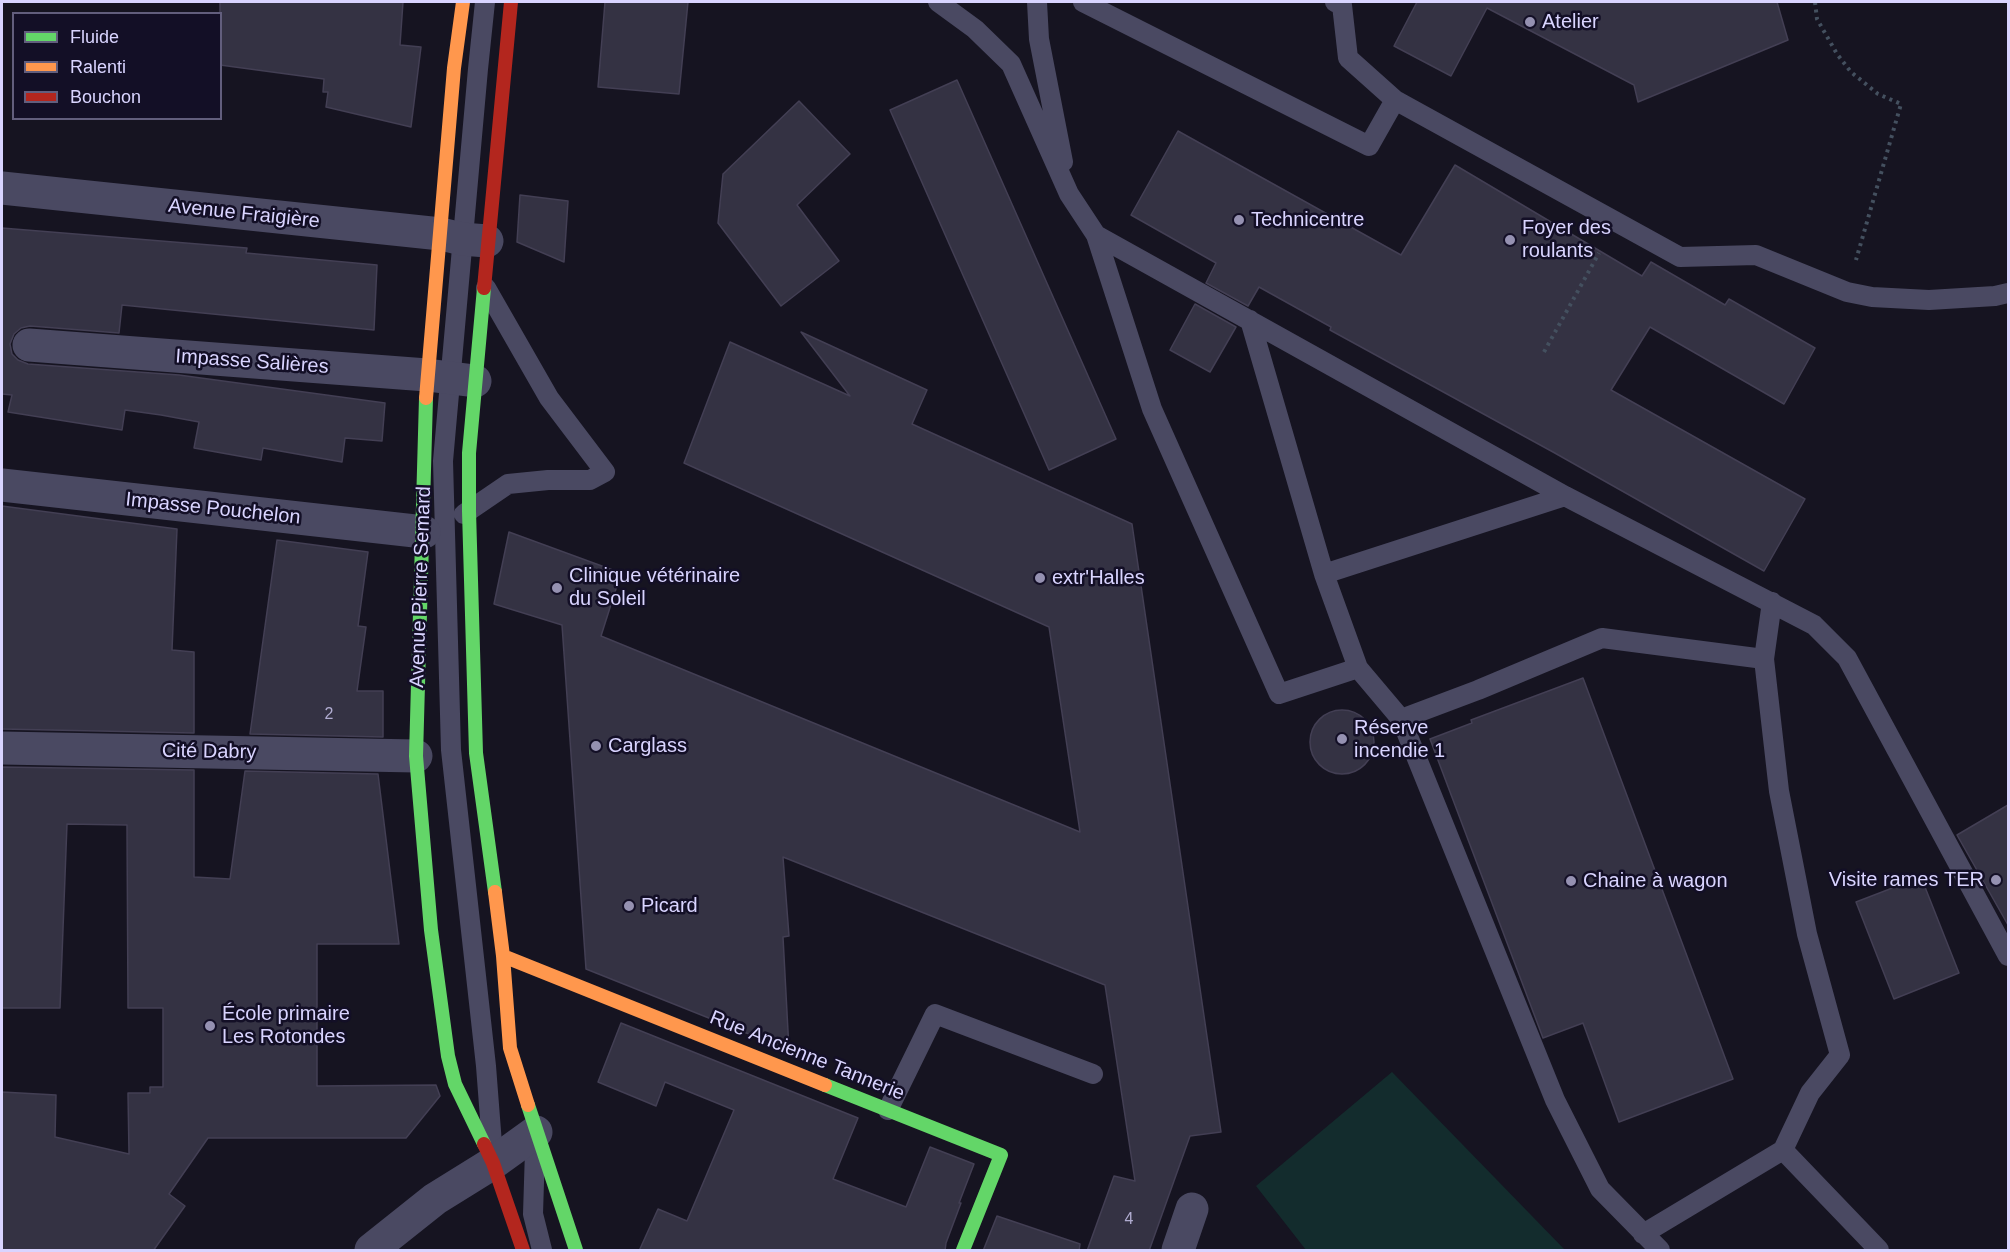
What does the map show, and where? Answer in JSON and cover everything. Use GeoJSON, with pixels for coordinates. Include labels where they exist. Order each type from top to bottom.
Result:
{"type":"FeatureCollection","features":[{"type":"Feature","properties":{"kind":"main road","name":"Avenue Pierre Semard"},"geometry":{"type":"LineString","coordinates":[[462,2],[454,68],[464,238],[483,283],[451,378],[469,453],[476,753],[503,956],[510,1048],[576,1251]]}},
{"type":"Feature","properties":{"kind":"main road","name":"Avenue Pierre Semard"},"geometry":{"type":"LineString","coordinates":[[464,238],[511,2]]}},
{"type":"Feature","properties":{"kind":"main road","name":"Avenue Pierre Semard"},"geometry":{"type":"LineString","coordinates":[[434,529],[416,756],[431,930],[448,1056],[455,1084],[493,1162],[523,1251]]}},
{"type":"Feature","properties":{"kind":"main road","name":"Rue Ancienne Tannerie"},"geometry":{"type":"LineString","coordinates":[[503,956],[1001,1155],[963,1251]]}},
{"type":"Feature","properties":{"kind":"street","name":"Avenue Fraigière"},"geometry":{"type":"LineString","coordinates":[[2,188],[464,238]]}},
{"type":"Feature","properties":{"kind":"street","name":"Impasse Salières"},"geometry":{"type":"LineString","coordinates":[[28,345],[451,378]]}},
{"type":"Feature","properties":{"kind":"street","name":"Impasse Pouchelon"},"geometry":{"type":"LineString","coordinates":[[2,485],[434,529]]}},
{"type":"Feature","properties":{"kind":"street","name":"Cité Dabry"},"geometry":{"type":"LineString","coordinates":[[2,748],[416,756]]}},
{"type":"Feature","properties":{"kind":"street"},"geometry":{"type":"LineString","coordinates":[[371,1251],[435,1199],[536,1132]]}},
{"type":"Feature","properties":{"kind":"street"},"geometry":{"type":"LineString","coordinates":[[1178,1251],[1192,1209]]}},
{"type":"Feature","properties":{"kind":"lane","name":"Avenue Pierre Semard"},"geometry":{"type":"LineString","coordinates":[[485,2],[443,461],[434,529],[451,750],[486,1066],[493,1162]]}},
{"type":"Feature","properties":{"kind":"lane"},"geometry":{"type":"LineString","coordinates":[[938,2],[975,29],[1011,64],[1069,194],[1095,235],[1152,409],[1279,694],[1358,668]]}},
{"type":"Feature","properties":{"kind":"lane"},"geometry":{"type":"LineString","coordinates":[[1037,2],[1039,39],[1069,194]]}},
{"type":"Feature","properties":{"kind":"lane"},"geometry":{"type":"LineString","coordinates":[[1083,2],[1369,146],[1395,100]]}},
{"type":"Feature","properties":{"kind":"lane"},"geometry":{"type":"LineString","coordinates":[[1335,2],[1342,5],[1348,58],[1395,100],[1680,257],[1756,255],[1847,292],[1872,297],[1929,300],[1995,296],[2008,293]]}},
{"type":"Feature","properties":{"kind":"lane"},"geometry":{"type":"LineString","coordinates":[[1095,235],[1565,496],[1814,625],[1847,658],[2008,956]]}},
{"type":"Feature","properties":{"kind":"lane"},"geometry":{"type":"LineString","coordinates":[[434,529],[469,511],[508,484],[548,480],[590,480],[605,472],[549,398],[483,283]]}},
{"type":"Feature","properties":{"kind":"lane"},"geometry":{"type":"LineString","coordinates":[[1250,320],[1324,574],[1358,668],[1401,719],[1555,1100],[1600,1189],[1660,1251]]}},
{"type":"Feature","properties":{"kind":"lane"},"geometry":{"type":"LineString","coordinates":[[1324,574],[1565,496]]}},
{"type":"Feature","properties":{"kind":"lane"},"geometry":{"type":"LineString","coordinates":[[1643,1234],[1783,1149],[1810,1093],[1840,1054],[1807,934],[1779,791],[1764,659],[1772,602]]}},
{"type":"Feature","properties":{"kind":"lane"},"geometry":{"type":"LineString","coordinates":[[1401,719],[1478,690],[1602,638],[1764,659]]}},
{"type":"Feature","properties":{"kind":"lane"},"geometry":{"type":"LineString","coordinates":[[888,1110],[936,1014],[1093,1074]]}},
{"type":"Feature","properties":{"kind":"lane","name":"Avenue Pierre Semard"},"geometry":{"type":"LineString","coordinates":[[536,1132],[532,1214],[542,1251]]}},
{"type":"Feature","properties":{"kind":"lane"},"geometry":{"type":"LineString","coordinates":[[1783,1149],[1879,1251]]}},
{"type":"Feature","properties":{"kind":"path"},"geometry":{"type":"LineString","coordinates":[[1815,2],[1817,19],[1837,54],[1851,72],[1878,94],[1900,104],[1847,292]]}},
{"type":"Feature","properties":{"kind":"path"},"geometry":{"type":"LineString","coordinates":[[1544,352],[1597,256]]}},
{"type":"Feature","properties":{"kind":"green space"},"geometry":{"type":"Polygon","coordinates":[[[1392,1072],[1565,1250],[1306,1250],[1256,1186],[1392,1072]]]}},
{"type":"Feature","properties":{"kind":"building"},"geometry":{"type":"Polygon","coordinates":[[[220,2],[403,2],[400,45],[421,47],[411,127],[326,107],[328,92],[323,92],[324,79],[222,65],[222,12],[220,12],[220,2]]]}},
{"type":"Feature","properties":{"kind":"building"},"geometry":{"type":"Polygon","coordinates":[[[605,2],[688,2],[679,94],[598,87],[605,2]]]}},
{"type":"Feature","properties":{"kind":"building"},"geometry":{"type":"Polygon","coordinates":[[[1417,2],[1777,2],[1788,40],[1638,102],[1634,85],[1487,8],[1451,76],[1394,46],[1417,2]]]}},
{"type":"Feature","properties":{"kind":"building"},"geometry":{"type":"Polygon","coordinates":[[[957,80],[1116,439],[1049,470],[890,110],[957,80]]]}},
{"type":"Feature","properties":{"kind":"building"},"geometry":{"type":"Polygon","coordinates":[[[799,101],[850,154],[797,205],[839,261],[781,306],[718,223],[723,174],[799,101]]]}},
{"type":"Feature","properties":{"kind":"building"},"geometry":{"type":"Polygon","coordinates":[[[1178,131],[1401,255],[1455,165],[1642,276],[1651,262],[1725,305],[1729,299],[1815,348],[1784,404],[1650,327],[1611,390],[1805,499],[1764,571],[1330,330],[1331,327],[1259,287],[1248,306],[1206,283],[1216,263],[1131,215],[1178,131]]]}},
{"type":"Feature","properties":{"kind":"building"},"geometry":{"type":"Polygon","coordinates":[[[520,195],[568,201],[564,262],[517,242],[520,195]]]}},
{"type":"Feature","properties":{"kind":"building"},"geometry":{"type":"Polygon","coordinates":[[[2,228],[247,248],[246,253],[377,265],[374,330],[122,305],[119,333],[30,326],[21,328],[14,334],[10,344],[12,354],[18,360],[28,364],[179,375],[385,403],[382,441],[345,438],[342,462],[263,448],[261,460],[194,448],[199,422],[125,410],[122,430],[8,412],[12,395],[2,394],[2,228]]]}},
{"type":"Feature","properties":{"kind":"building"},"geometry":{"type":"Polygon","coordinates":[[[1195,304],[1236,327],[1210,372],[1170,350],[1195,304]]]}},
{"type":"Feature","properties":{"kind":"building"},"geometry":{"type":"Polygon","coordinates":[[[801,332],[927,390],[912,424],[1132,524],[1221,1132],[1190,1136],[1149,1251],[1087,1251],[1114,1176],[1135,1181],[1105,985],[783,857],[789,936],[783,937],[789,1050],[586,969],[562,625],[494,604],[509,532],[621,573],[601,636],[1080,832],[1049,627],[684,463],[730,342],[850,396],[801,332]]]}},
{"type":"Feature","properties":{"kind":"building"},"geometry":{"type":"Polygon","coordinates":[[[2,506],[177,529],[172,650],[194,652],[194,733],[2,729],[2,506]]]}},
{"type":"Feature","properties":{"kind":"building"},"geometry":{"type":"Polygon","coordinates":[[[277,540],[368,552],[358,626],[366,627],[357,691],[383,691],[383,737],[250,734],[277,540]]]}},
{"type":"Feature","properties":{"kind":"building","name":"Chaine à wagon"},"geometry":{"type":"Polygon","coordinates":[[[1583,678],[1733,1079],[1619,1122],[1583,1023],[1543,1038],[1430,739],[1472,723],[1471,720],[1583,678]]]}},
{"type":"Feature","properties":{"kind":"building","name":"Réserve incendie 1"},"geometry":{"type":"Polygon","coordinates":[[[1342,710],[1360,716],[1368,724],[1374,742],[1368,760],[1360,768],[1342,774],[1324,768],[1316,760],[1310,742],[1316,724],[1324,716],[1342,710]]]}},
{"type":"Feature","properties":{"kind":"building"},"geometry":{"type":"Polygon","coordinates":[[[2,767],[194,770],[194,877],[230,879],[245,771],[378,774],[399,944],[317,944],[317,1086],[436,1085],[440,1096],[406,1138],[208,1138],[169,1194],[185,1206],[153,1251],[2,1251],[2,1092],[56,1095],[55,1137],[129,1154],[128,1093],[150,1093],[150,1087],[163,1087],[163,1008],[128,1008],[127,825],[67,824],[60,1008],[2,1008],[2,767]]]}},
{"type":"Feature","properties":{"kind":"building","name":"Visite rames TER"},"geometry":{"type":"Polygon","coordinates":[[[2008,805],[2008,925],[1957,835],[2008,805]]]}},
{"type":"Feature","properties":{"kind":"building"},"geometry":{"type":"Polygon","coordinates":[[[1921,877],[1959,973],[1894,999],[1856,902],[1921,877]]]}},
{"type":"Feature","properties":{"kind":"building"},"geometry":{"type":"Polygon","coordinates":[[[621,1023],[858,1118],[833,1179],[906,1207],[930,1147],[974,1164],[959,1203],[961,1203],[945,1251],[639,1251],[658,1209],[687,1221],[734,1110],[665,1082],[656,1106],[598,1082],[621,1023]]]}},
{"type":"Feature","properties":{"kind":"building"},"geometry":{"type":"Polygon","coordinates":[[[997,1216],[1080,1244],[1079,1251],[983,1251],[997,1216]]]}},
{"type":"Feature","properties":{"kind":"traffic: fast"},"geometry":{"type":"LineString","coordinates":[[484,288],[469,453],[469,511],[476,753],[495,892]]}},
{"type":"Feature","properties":{"kind":"traffic: fast"},"geometry":{"type":"LineString","coordinates":[[426,398],[416,756],[431,930],[448,1056],[455,1084],[484,1144]]}},
{"type":"Feature","properties":{"kind":"traffic: fast"},"geometry":{"type":"LineString","coordinates":[[825,1085],[1001,1155],[963,1250]]}},
{"type":"Feature","properties":{"kind":"traffic: fast"},"geometry":{"type":"LineString","coordinates":[[528,1105],[576,1250]]}},
{"type":"Feature","properties":{"kind":"traffic: slow"},"geometry":{"type":"LineString","coordinates":[[426,398],[454,68],[463,2]]}},
{"type":"Feature","properties":{"kind":"traffic: slow"},"geometry":{"type":"LineString","coordinates":[[495,892],[503,956],[510,1048],[528,1105]]}},
{"type":"Feature","properties":{"kind":"traffic: slow"},"geometry":{"type":"LineString","coordinates":[[503,956],[825,1085]]}},
{"type":"Feature","properties":{"kind":"traffic: jam"},"geometry":{"type":"LineString","coordinates":[[484,288],[511,2]]}},
{"type":"Feature","properties":{"kind":"traffic: jam"},"geometry":{"type":"LineString","coordinates":[[484,1144],[493,1163],[523,1250]]}},
{"type":"Feature","properties":{"kind":"place","name":"Atelier"},"geometry":{"type":"Point","coordinates":[1530,22]}},
{"type":"Feature","properties":{"kind":"place","name":"Technicentre"},"geometry":{"type":"Point","coordinates":[1239,220]}},
{"type":"Feature","properties":{"kind":"place","name":"Foyer des roulants"},"geometry":{"type":"Point","coordinates":[1510,240]}},
{"type":"Feature","properties":{"kind":"place","name":"extr'Halles"},"geometry":{"type":"Point","coordinates":[1040,578]}},
{"type":"Feature","properties":{"kind":"place","name":"Clinique vétérinaire du Soleil"},"geometry":{"type":"Point","coordinates":[557,588]}},
{"type":"Feature","properties":{"kind":"place","name":"Réserve incendie 1"},"geometry":{"type":"Point","coordinates":[1342,739]}},
{"type":"Feature","properties":{"kind":"place","name":"Carglass"},"geometry":{"type":"Point","coordinates":[596,746]}},
{"type":"Feature","properties":{"kind":"place","name":"Visite rames TER"},"geometry":{"type":"Point","coordinates":[1996,880]}},
{"type":"Feature","properties":{"kind":"place","name":"Chaine à wagon"},"geometry":{"type":"Point","coordinates":[1571,881]}},
{"type":"Feature","properties":{"kind":"place","name":"Picard"},"geometry":{"type":"Point","coordinates":[629,906]}},
{"type":"Feature","properties":{"kind":"place","name":"École primaire Les Rotondes"},"geometry":{"type":"Point","coordinates":[210,1026]}}]}
